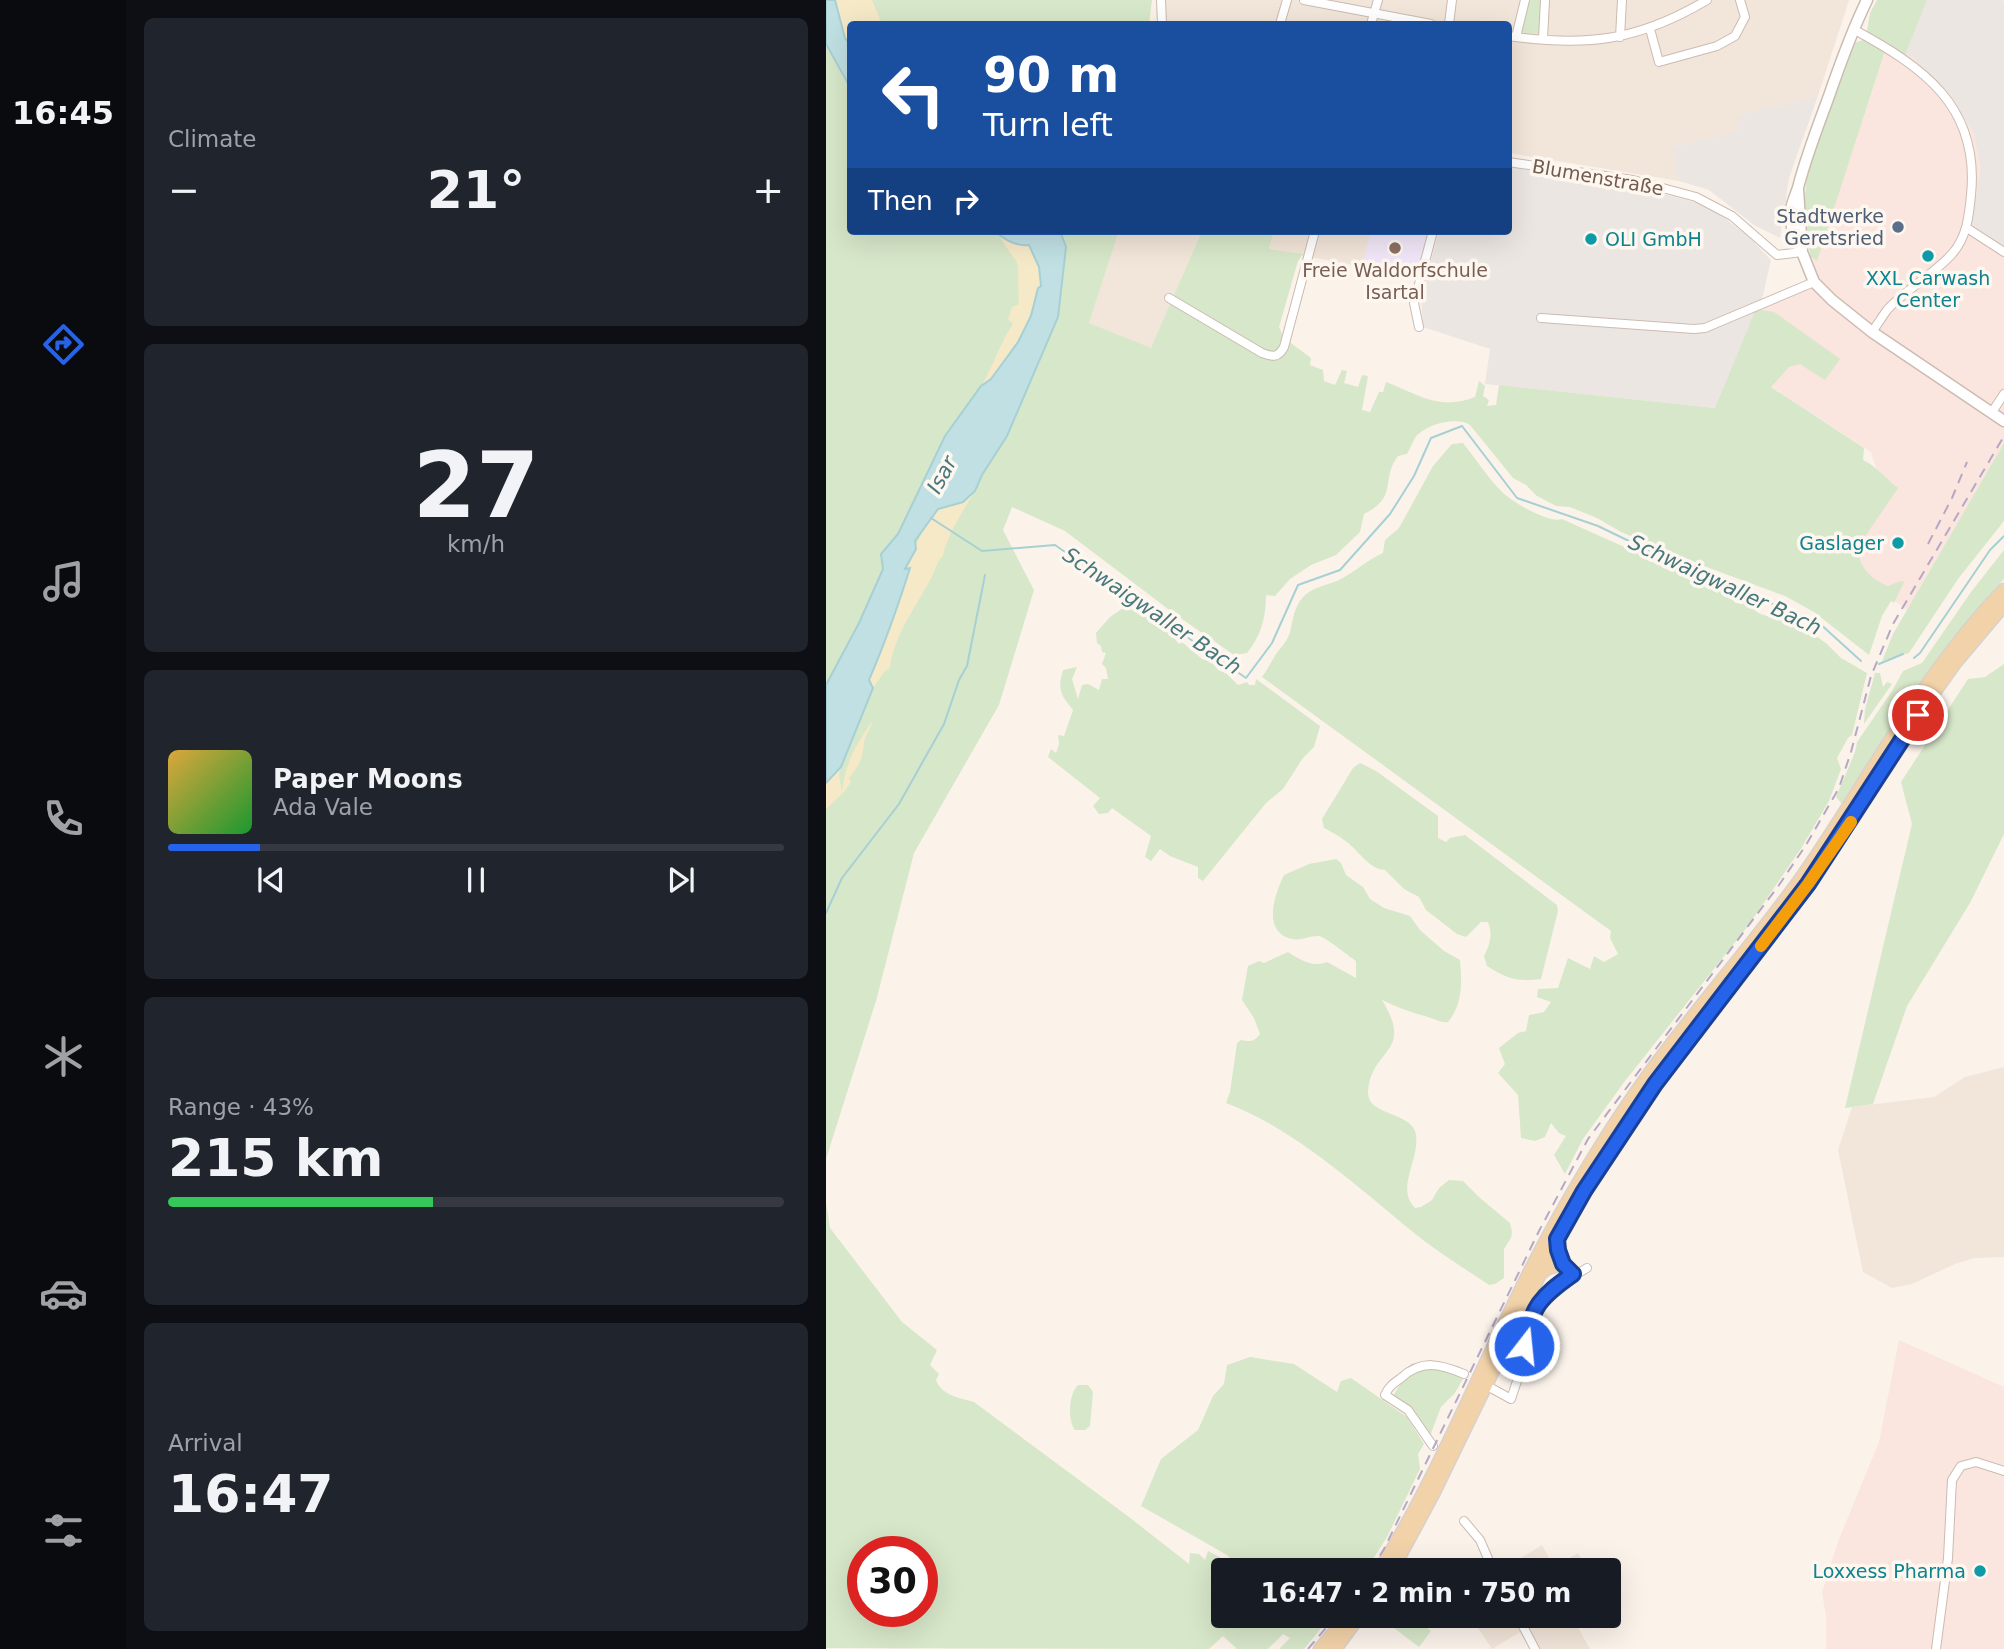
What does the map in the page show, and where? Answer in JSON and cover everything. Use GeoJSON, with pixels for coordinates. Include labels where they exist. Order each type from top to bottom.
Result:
{"type":"FeatureCollection","features":[{"type":"Feature","properties":{"kind":"main road"},"geometry":{"type":"LineString","coordinates":[[1387,1558],[1436,1467],[1531,1267],[1576,1184],[1645,1079],[1801,878],[1947,656],[2004,590]]}},
{"type":"Feature","properties":{"kind":"main road"},"geometry":{"type":"LineString","coordinates":[[1398,1558],[1433,1494],[1539,1274],[1584,1191],[1655,1084],[1808,884],[1955,663],[2004,605]]}},
{"type":"Feature","properties":{"kind":"main road"},"geometry":{"type":"LineString","coordinates":[[1539,1274],[1563,1264],[1557,1239]]}},
{"type":"Feature","properties":{"kind":"main road"},"geometry":{"type":"LineString","coordinates":[[1433,1446],[1440,1447],[1448,1441]]}},
{"type":"Feature","properties":{"kind":"main road"},"geometry":{"type":"LineString","coordinates":[[1433,1446],[1437,1453],[1436,1467]]}},
{"type":"Feature","properties":{"kind":"main road"},"geometry":{"type":"LineString","coordinates":[[1321,1649],[1338,1628]]}},
{"type":"Feature","properties":{"kind":"main road"},"geometry":{"type":"LineString","coordinates":[[1335,1649],[1350,1628]]}},
{"type":"Feature","properties":{"kind":"street"},"geometry":{"type":"LineString","coordinates":[[1161,0],[1162,21]]}},
{"type":"Feature","properties":{"kind":"street"},"geometry":{"type":"LineString","coordinates":[[1281,21],[1287,0]]}},
{"type":"Feature","properties":{"kind":"street"},"geometry":{"type":"LineString","coordinates":[[1304,0],[1414,21]]}},
{"type":"Feature","properties":{"kind":"street"},"geometry":{"type":"LineString","coordinates":[[1372,21],[1378,0]]}},
{"type":"Feature","properties":{"kind":"street"},"geometry":{"type":"LineString","coordinates":[[1449,21],[1451,0]]}},
{"type":"Feature","properties":{"kind":"street"},"geometry":{"type":"LineString","coordinates":[[1525,0],[1512,36],[1584,41],[1620,37],[1650,29],[1707,0]]}},
{"type":"Feature","properties":{"kind":"street"},"geometry":{"type":"LineString","coordinates":[[1543,39],[1545,0]]}},
{"type":"Feature","properties":{"kind":"street"},"geometry":{"type":"LineString","coordinates":[[1620,37],[1622,0]]}},
{"type":"Feature","properties":{"kind":"street"},"geometry":{"type":"LineString","coordinates":[[1650,29],[1659,62],[1717,46],[1735,36],[1745,17],[1740,0]]}},
{"type":"Feature","properties":{"kind":"street"},"geometry":{"type":"LineString","coordinates":[[1867,0],[1853,29],[1804,165],[1798,189],[1802,252],[1814,282],[1832,300],[1872,332],[2004,421]]}},
{"type":"Feature","properties":{"kind":"street"},"geometry":{"type":"LineString","coordinates":[[1853,29],[1891,49],[1935,83],[1952,106],[1967,136],[1971,159],[1972,186],[1967,229],[1953,253],[1888,310],[1872,332]]}},
{"type":"Feature","properties":{"kind":"street","name":"Blumenstraße"},"geometry":{"type":"LineString","coordinates":[[1512,163],[1633,180],[1696,197],[1732,216],[1777,255],[1802,252]]}},
{"type":"Feature","properties":{"kind":"street"},"geometry":{"type":"LineString","coordinates":[[1967,229],[2004,252]]}},
{"type":"Feature","properties":{"kind":"street"},"geometry":{"type":"LineString","coordinates":[[1169,298],[1262,353],[1277,356],[1284,347],[1314,235]]}},
{"type":"Feature","properties":{"kind":"street"},"geometry":{"type":"LineString","coordinates":[[1419,327],[1414,303],[1432,235]]}},
{"type":"Feature","properties":{"kind":"street"},"geometry":{"type":"LineString","coordinates":[[1541,318],[1705,328],[1814,282]]}},
{"type":"Feature","properties":{"kind":"street"},"geometry":{"type":"LineString","coordinates":[[1992,412],[2004,394]]}},
{"type":"Feature","properties":{"kind":"street"},"geometry":{"type":"LineString","coordinates":[[1563,1264],[1573,1274]]}},
{"type":"Feature","properties":{"kind":"street"},"geometry":{"type":"LineString","coordinates":[[1491,1388],[1511,1399],[1518,1378],[1528,1325],[1536,1305],[1555,1287],[1587,1268]]}},
{"type":"Feature","properties":{"kind":"street"},"geometry":{"type":"LineString","coordinates":[[1433,1446],[1408,1410],[1385,1395],[1387,1390],[1408,1371],[1420,1365],[1445,1366],[1464,1374]]}},
{"type":"Feature","properties":{"kind":"street"},"geometry":{"type":"LineString","coordinates":[[1936,1649],[1948,1558],[1952,1480],[1961,1466],[1976,1462],[2004,1471]]}},
{"type":"Feature","properties":{"kind":"street"},"geometry":{"type":"LineString","coordinates":[[1464,1521],[1480,1541],[1488,1558]]}},
{"type":"Feature","properties":{"kind":"street"},"geometry":{"type":"LineString","coordinates":[[1524,1628],[1535,1649]]}},
{"type":"Feature","properties":{"kind":"shaded area"},"geometry":{"type":"Polygon","coordinates":[[[1164,0],[1849,0],[1818,96],[1737,116],[1740,130],[1673,147],[1679,181],[1512,153],[1512,21],[1158,21],[1164,0]]]}},
{"type":"Feature","properties":{"kind":"shaded area"},"geometry":{"type":"Polygon","coordinates":[[[1927,0],[2004,0],[2004,443],[1907,610],[1840,561],[1883,489],[1871,452],[1746,370],[1760,307],[1804,290],[1810,256],[1817,260],[1888,43],[1905,54],[1927,0]]]}},
{"type":"Feature","properties":{"kind":"shaded area"},"geometry":{"type":"Polygon","coordinates":[[[1927,0],[2001,0],[2004,4],[2004,247],[1971,223],[1981,167],[1973,131],[1942,88],[1913,57],[1905,55],[1927,0]]]}},
{"type":"Feature","properties":{"kind":"shaded area"},"geometry":{"type":"Polygon","coordinates":[[[1818,96],[1789,178],[1780,238],[1754,225],[1709,190],[1679,181],[1672,147],[1739,130],[1736,116],[1818,96]]]}},
{"type":"Feature","properties":{"kind":"shaded area"},"geometry":{"type":"Polygon","coordinates":[[[1512,167],[1645,189],[1709,206],[1749,237],[1771,260],[1746,370],[1716,408],[1485,384],[1490,349],[1423,327],[1421,296],[1438,235],[1512,235],[1512,167]]]}},
{"type":"Feature","properties":{"kind":"shaded area"},"geometry":{"type":"Polygon","coordinates":[[[1118,235],[1200,235],[1151,349],[1089,323],[1118,235]]]}},
{"type":"Feature","properties":{"kind":"shaded area"},"geometry":{"type":"Polygon","coordinates":[[[1273,235],[1428,235],[1416,277],[1269,249],[1273,235]]]}},
{"type":"Feature","properties":{"kind":"shaded area","name":"Freie Waldorfschule Isartal"},"geometry":{"type":"Polygon","coordinates":[[[1370,235],[1427,235],[1416,277],[1362,265],[1370,235]]]}},
{"type":"Feature","properties":{"kind":"shaded area"},"geometry":{"type":"Polygon","coordinates":[[[2004,1067],[2004,1257],[1974,1258],[1912,1284],[1892,1288],[1863,1272],[1838,1150],[1852,1107],[1934,1097],[1965,1077],[2004,1067]]]}},
{"type":"Feature","properties":{"kind":"shaded area"},"geometry":{"type":"Polygon","coordinates":[[[1899,1340],[2004,1387],[2004,1649],[1826,1649],[1826,1617],[1822,1592],[1839,1539],[1879,1442],[1899,1340]]]}},
{"type":"Feature","properties":{"kind":"shaded area"},"geometry":{"type":"Polygon","coordinates":[[[1542,1545],[1549,1558],[1521,1558],[1542,1545]]]}},
{"type":"Feature","properties":{"kind":"shaded area"},"geometry":{"type":"Polygon","coordinates":[[[1478,1628],[1578,1628],[1590,1649],[1530,1649],[1520,1632],[1492,1649],[1478,1628]]]}},
{"type":"Feature","properties":{"kind":"green space"},"geometry":{"type":"Polygon","coordinates":[[[826,0],[1152,0],[1149,21],[847,21],[847,235],[1118,235],[1089,323],[1151,348],[1200,235],[1273,235],[1269,249],[1303,254],[1298,261],[1279,327],[1284,338],[1311,358],[1310,365],[1323,370],[1324,381],[1335,385],[1342,370],[1347,371],[1344,383],[1358,387],[1362,375],[1368,376],[1362,410],[1370,412],[1386,382],[1430,400],[1451,402],[1475,397],[1479,381],[1485,386],[1483,396],[1489,400],[1487,406],[1496,405],[1499,385],[1715,408],[1756,309],[1774,312],[1840,359],[1825,380],[1800,364],[1789,367],[1771,387],[1864,448],[1863,460],[1898,488],[1866,535],[1859,553],[1865,569],[1877,581],[1888,586],[1904,582],[1894,603],[1891,601],[1882,616],[1869,655],[1814,612],[1785,596],[1704,566],[1621,532],[1597,518],[1570,507],[1556,506],[1537,496],[1526,485],[1513,478],[1470,425],[1464,422],[1441,423],[1419,433],[1407,454],[1398,456],[1382,501],[1364,514],[1360,532],[1336,555],[1311,565],[1290,579],[1275,596],[1266,595],[1262,626],[1247,653],[1234,655],[1065,531],[1012,507],[1003,530],[1034,590],[999,705],[914,853],[876,1001],[826,1159],[826,0]]]}},
{"type":"Feature","properties":{"kind":"green space"},"geometry":{"type":"Polygon","coordinates":[[[1528,0],[1542,0],[1540,31],[1537,34],[1524,33],[1521,30],[1528,0]]]}},
{"type":"Feature","properties":{"kind":"green space"},"geometry":{"type":"Polygon","coordinates":[[[1877,0],[1927,0],[1905,55],[1867,31],[1870,13],[1877,0]]]}},
{"type":"Feature","properties":{"kind":"green space"},"geometry":{"type":"Polygon","coordinates":[[[1863,40],[1885,51],[1817,261],[1810,256],[1804,208],[1807,171],[1851,44],[1863,40]]]}},
{"type":"Feature","properties":{"kind":"green space"},"geometry":{"type":"Polygon","coordinates":[[[1463,443],[1497,487],[1522,506],[1549,518],[1562,519],[1731,595],[1735,603],[1751,604],[1758,613],[1778,620],[1789,616],[1841,658],[1867,673],[1852,735],[1837,758],[1841,769],[1829,801],[1802,847],[1748,926],[1625,1081],[1583,1139],[1565,1174],[1554,1155],[1566,1136],[1559,1133],[1551,1123],[1545,1137],[1535,1141],[1521,1138],[1518,1095],[1498,1073],[1505,1064],[1499,1048],[1518,1033],[1526,1031],[1529,1015],[1544,1012],[1551,1002],[1537,997],[1538,989],[1558,988],[1568,958],[1590,969],[1594,956],[1604,962],[1618,954],[1610,938],[1611,931],[1262,677],[1287,639],[1296,609],[1303,597],[1314,589],[1337,581],[1383,553],[1385,540],[1399,528],[1433,466],[1452,444],[1463,443]]]}},
{"type":"Feature","properties":{"kind":"green space"},"geometry":{"type":"Polygon","coordinates":[[[2004,443],[2004,521],[1958,579],[1909,653],[1882,661],[1893,634],[2004,443]]]}},
{"type":"Feature","properties":{"kind":"green space"},"geometry":{"type":"Polygon","coordinates":[[[2004,550],[2004,579],[1967,625],[1845,808],[1836,797],[1857,742],[1903,671],[1922,663],[2004,550]]]}},
{"type":"Feature","properties":{"kind":"green space"},"geometry":{"type":"Polygon","coordinates":[[[1130,603],[1170,633],[1179,644],[1182,642],[1202,659],[1212,662],[1238,685],[1247,682],[1249,685],[1255,685],[1256,679],[1320,726],[1314,747],[1303,758],[1283,789],[1266,803],[1203,881],[1198,878],[1198,867],[1160,849],[1151,861],[1145,857],[1151,836],[1112,808],[1108,813],[1099,814],[1093,806],[1100,798],[1048,757],[1051,749],[1056,753],[1058,735],[1064,736],[1073,710],[1061,692],[1063,670],[1077,667],[1072,679],[1078,699],[1082,685],[1088,684],[1099,690],[1102,679],[1108,679],[1106,668],[1102,664],[1106,653],[1102,652],[1097,643],[1096,633],[1110,617],[1130,603]]]}},
{"type":"Feature","properties":{"kind":"green space"},"geometry":{"type":"Polygon","coordinates":[[[2004,664],[2004,834],[1970,903],[1907,1006],[1873,1104],[1845,1108],[1912,824],[1901,782],[1968,679],[1985,677],[2004,664]]]}},
{"type":"Feature","properties":{"kind":"green space"},"geometry":{"type":"Polygon","coordinates":[[[1875,673],[1880,673],[1883,687],[1887,682],[1892,684],[1864,724],[1865,709],[1875,673]]]}},
{"type":"Feature","properties":{"kind":"green space"},"geometry":{"type":"Polygon","coordinates":[[[1360,763],[1376,771],[1438,816],[1438,838],[1446,842],[1450,838],[1465,835],[1557,905],[1558,911],[1541,979],[1512,978],[1487,966],[1484,956],[1490,939],[1488,922],[1481,922],[1466,937],[1457,934],[1426,910],[1419,897],[1404,889],[1385,870],[1373,866],[1349,844],[1324,828],[1322,819],[1353,768],[1360,763]]]}},
{"type":"Feature","properties":{"kind":"green space"},"geometry":{"type":"Polygon","coordinates":[[[1336,859],[1341,863],[1346,875],[1363,887],[1370,899],[1384,908],[1410,916],[1420,930],[1444,951],[1460,960],[1459,1000],[1448,1022],[1441,1022],[1382,1000],[1391,1018],[1393,1041],[1376,1066],[1368,1092],[1369,1100],[1374,1105],[1405,1120],[1415,1131],[1415,1151],[1407,1191],[1415,1208],[1432,1200],[1439,1188],[1449,1180],[1463,1181],[1510,1223],[1511,1238],[1504,1249],[1504,1278],[1495,1284],[1489,1285],[1431,1246],[1329,1164],[1279,1129],[1226,1103],[1237,1043],[1241,1040],[1254,1040],[1260,1034],[1254,1018],[1242,1000],[1248,966],[1259,961],[1264,963],[1288,952],[1311,964],[1327,962],[1356,978],[1356,961],[1332,943],[1319,936],[1292,939],[1282,935],[1273,921],[1274,902],[1284,875],[1309,864],[1336,859]]]}},
{"type":"Feature","properties":{"kind":"green space"},"geometry":{"type":"Polygon","coordinates":[[[826,1202],[830,1228],[902,1322],[937,1350],[930,1365],[939,1374],[936,1380],[942,1389],[974,1402],[1189,1564],[1190,1553],[1199,1554],[1205,1560],[1208,1551],[1221,1558],[1211,1558],[1211,1628],[1321,1628],[1304,1649],[1279,1649],[1290,1638],[1283,1634],[1268,1649],[1237,1649],[1223,1636],[1209,1649],[826,1648],[826,1202]]]}},
{"type":"Feature","properties":{"kind":"green space"},"geometry":{"type":"Polygon","coordinates":[[[1250,1357],[1294,1364],[1337,1392],[1341,1381],[1351,1378],[1407,1417],[1424,1444],[1418,1454],[1420,1469],[1387,1537],[1374,1558],[1230,1558],[1141,1506],[1161,1459],[1198,1430],[1213,1396],[1224,1384],[1227,1365],[1250,1357]]]}},
{"type":"Feature","properties":{"kind":"green space"},"geometry":{"type":"Polygon","coordinates":[[[1426,1367],[1464,1377],[1455,1393],[1441,1407],[1430,1436],[1393,1397],[1406,1378],[1426,1367]]]}},
{"type":"Feature","properties":{"kind":"green space"},"geometry":{"type":"Polygon","coordinates":[[[1078,1385],[1088,1385],[1093,1392],[1090,1426],[1085,1430],[1075,1430],[1071,1420],[1071,1400],[1078,1385]]]}},
{"type":"Feature","properties":{"kind":"green space"},"geometry":{"type":"Polygon","coordinates":[[[1394,1628],[1427,1628],[1431,1631],[1419,1647],[1394,1628]]]}},
{"type":"Feature","properties":{"kind":"sand"},"geometry":{"type":"Polygon","coordinates":[[[835,0],[872,0],[881,21],[847,21],[847,41],[835,0]]]}},
{"type":"Feature","properties":{"kind":"sand"},"geometry":{"type":"Polygon","coordinates":[[[1000,237],[1023,246],[1028,245],[1039,267],[1041,286],[1018,342],[1002,367],[981,386],[1013,324],[1008,319],[1012,307],[1019,304],[1017,262],[1000,237]]]}},
{"type":"Feature","properties":{"kind":"sand"},"geometry":{"type":"Polygon","coordinates":[[[975,491],[900,634],[890,668],[873,688],[869,680],[910,568],[904,570],[920,536],[935,512],[965,499],[975,491]]]}},
{"type":"Feature","properties":{"kind":"sand"},"geometry":{"type":"Polygon","coordinates":[[[872,721],[860,762],[849,778],[851,782],[844,792],[826,809],[826,783],[841,767],[839,775],[842,792],[852,755],[872,721]]]}},
{"type":"Feature","properties":{"kind":"water"},"geometry":{"type":"Polygon","coordinates":[[[826,0],[835,0],[847,41],[847,82],[826,44],[826,0]]]}},
{"type":"Feature","properties":{"kind":"water","name":"Isar"},"geometry":{"type":"Polygon","coordinates":[[[1000,235],[1062,235],[1066,247],[1058,317],[1007,436],[975,491],[963,502],[938,509],[915,541],[916,549],[905,569],[910,568],[901,596],[869,680],[873,688],[841,767],[826,783],[826,685],[859,623],[883,569],[881,554],[898,534],[945,436],[981,386],[991,379],[1018,342],[1031,316],[1038,288],[1041,286],[1039,267],[1029,245],[1020,245],[1000,235]]]}},
{"type":"Feature","properties":{"kind":"waterway","name":"Schwaigwaller Bach"},"geometry":{"type":"LineString","coordinates":[[931,518],[982,551],[1055,545],[1246,678],[1272,643],[1298,585],[1340,570],[1390,514],[1414,476],[1431,438],[1462,426],[1517,498],[1598,526],[1693,572],[1818,622],[1861,661]]}},
{"type":"Feature","properties":{"kind":"waterway","name":"Schwaigwaller Bach"},"geometry":{"type":"LineString","coordinates":[[1914,658],[1990,550],[2004,536]]}},
{"type":"Feature","properties":{"kind":"waterway"},"geometry":{"type":"LineString","coordinates":[[826,913],[842,878],[899,804],[944,724],[959,680],[967,666],[985,575]]}},
{"type":"Feature","properties":{"kind":"waterway","name":"Schwaigwaller Bach"},"geometry":{"type":"LineString","coordinates":[[1879,664],[1903,654]]}},
{"type":"Feature","properties":{"kind":"railway"},"geometry":{"type":"LineString","coordinates":[[1378,1558],[1539,1231],[1588,1139],[1779,885],[1839,788],[1871,676],[1893,624],[2004,436]]}},
{"type":"Feature","properties":{"kind":"railway"},"geometry":{"type":"LineString","coordinates":[[1928,544],[1967,462]]}},
{"type":"Feature","properties":{"kind":"railway"},"geometry":{"type":"LineString","coordinates":[[1308,1649],[1326,1628]]}},
{"type":"Feature","properties":{"kind":"slow traffic"},"geometry":{"type":"LineString","coordinates":[[1761,946],[1851,822]]}},
{"type":"Feature","properties":{"kind":"place","name":"Stadtwerke Geretsried"},"geometry":{"type":"Point","coordinates":[1898,227]}},
{"type":"Feature","properties":{"kind":"place","name":"OLI GmbH"},"geometry":{"type":"Point","coordinates":[1591,239]}},
{"type":"Feature","properties":{"kind":"place","name":"Freie Waldorfschule Isartal"},"geometry":{"type":"Point","coordinates":[1395,248]}},
{"type":"Feature","properties":{"kind":"place","name":"XXL Carwash Center"},"geometry":{"type":"Point","coordinates":[1928,256]}},
{"type":"Feature","properties":{"kind":"place","name":"Gaslager"},"geometry":{"type":"Point","coordinates":[1898,543]}},
{"type":"Feature","properties":{"kind":"place","name":"Loxxess Pharma"},"geometry":{"type":"Point","coordinates":[1980,1571]}},
{"type":"Feature","properties":{"kind":"route"},"geometry":{"type":"LineString","coordinates":[[1524,1346],[1536,1305],[1573,1274],[1563,1264],[1557,1239],[1584,1191],[1655,1084],[1808,884],[1918,715]]}}]}
